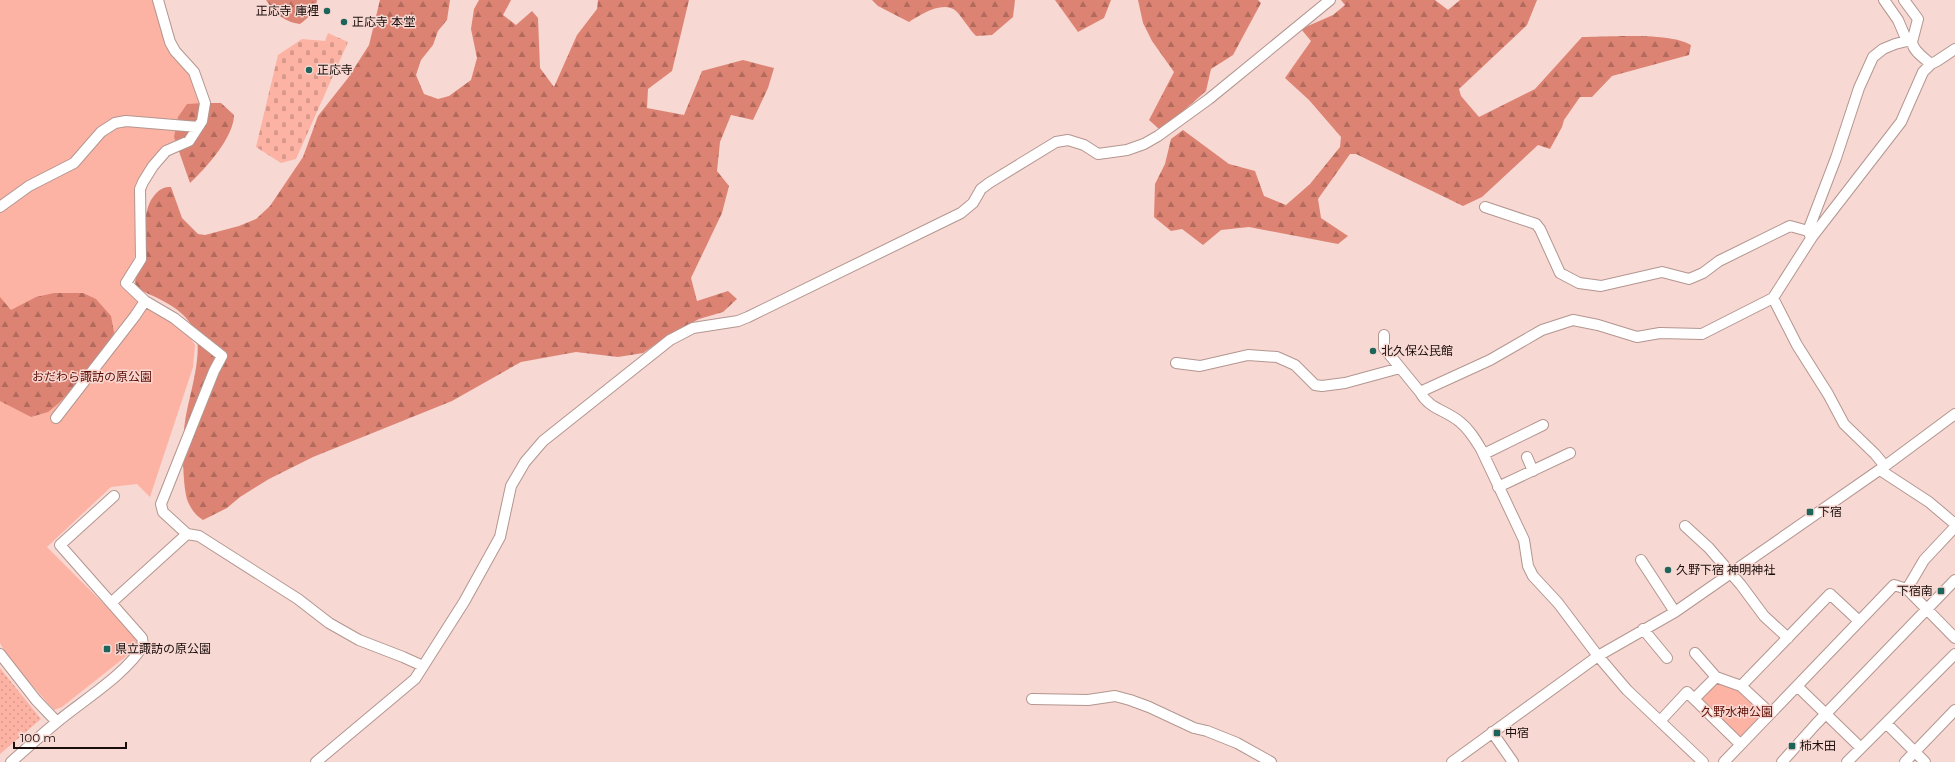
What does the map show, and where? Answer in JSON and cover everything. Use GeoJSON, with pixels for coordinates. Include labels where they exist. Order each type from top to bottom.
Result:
{"type":"FeatureCollection","features":[{"type":"Feature","properties":{"kind":"street"},"geometry":{"type":"LineString","coordinates":[[158,0],[170,42],[175,51],[194,72],[205,103],[202,121],[189,141],[166,151],[153,166],[140,189],[142,259],[126,283],[145,301],[174,318],[222,356],[214,371],[161,504],[163,512],[187,534],[199,536],[298,599],[328,624],[359,640],[423,666]]}},
{"type":"Feature","properties":{"kind":"street"},"geometry":{"type":"LineString","coordinates":[[316,762],[415,679],[464,602],[500,537],[511,486],[525,462],[543,441],[670,340],[693,328],[738,321],[748,317],[961,213],[973,203],[981,190],[989,182],[1056,142],[1068,140],[1084,146],[1098,154],[1127,150],[1144,144],[1158,136],[1209,99],[1330,0]]}},
{"type":"Feature","properties":{"kind":"street"},"geometry":{"type":"LineString","coordinates":[[1904,0],[1918,19],[1909,41]]}},
{"type":"Feature","properties":{"kind":"street"},"geometry":{"type":"LineString","coordinates":[[1888,2],[1909,41],[1931,64]]}},
{"type":"Feature","properties":{"kind":"street"},"geometry":{"type":"LineString","coordinates":[[1810,234],[1859,88],[1873,56],[1883,49],[1909,41]]}},
{"type":"Feature","properties":{"kind":"street"},"geometry":{"type":"LineString","coordinates":[[1420,392],[1490,360],[1542,330],[1573,320],[1598,325],[1636,337],[1660,333],[1702,334],[1773,298],[1810,234],[1897,128],[1923,72],[1931,64],[1937,62],[1955,49]]}},
{"type":"Feature","properties":{"kind":"street"},"geometry":{"type":"LineString","coordinates":[[0,207],[29,186],[74,163],[96,137],[115,123],[126,121],[198,126]]}},
{"type":"Feature","properties":{"kind":"street"},"geometry":{"type":"LineString","coordinates":[[1485,207],[1536,224],[1540,229],[1560,273],[1579,283],[1601,286],[1662,272],[1689,279],[1703,274],[1718,261],[1790,226],[1810,234]]}},
{"type":"Feature","properties":{"kind":"street"},"geometry":{"type":"LineString","coordinates":[[1773,298],[1797,345],[1828,394],[1844,424],[1852,434],[1875,454],[1882,468],[1929,502],[1955,524]]}},
{"type":"Feature","properties":{"kind":"street"},"geometry":{"type":"LineString","coordinates":[[56,418],[136,316],[145,301]]}},
{"type":"Feature","properties":{"kind":"street"},"geometry":{"type":"LineString","coordinates":[[1384,335],[1384,348],[1431,406],[1449,414],[1460,422],[1473,436],[1484,454],[1498,487],[1524,540],[1528,566],[1533,576],[1558,603],[1598,656],[1627,690],[1661,720],[1702,762]]}},
{"type":"Feature","properties":{"kind":"street"},"geometry":{"type":"LineString","coordinates":[[1176,363],[1200,366],[1248,355],[1277,357],[1295,365],[1314,385],[1322,386],[1345,383],[1400,368]]}},
{"type":"Feature","properties":{"kind":"street"},"geometry":{"type":"LineString","coordinates":[[1452,762],[1598,656],[1675,612],[1730,572],[1882,468],[1955,414]]}},
{"type":"Feature","properties":{"kind":"street"},"geometry":{"type":"LineString","coordinates":[[1484,454],[1543,424]]}},
{"type":"Feature","properties":{"kind":"street"},"geometry":{"type":"LineString","coordinates":[[1498,487],[1570,453]]}},
{"type":"Feature","properties":{"kind":"street"},"geometry":{"type":"LineString","coordinates":[[1527,457],[1533,471]]}},
{"type":"Feature","properties":{"kind":"street"},"geometry":{"type":"LineString","coordinates":[[11,762],[124,667],[144,645],[142,638],[112,602],[60,545],[114,496]]}},
{"type":"Feature","properties":{"kind":"street"},"geometry":{"type":"LineString","coordinates":[[1685,526],[1709,548],[1730,572],[1764,616],[1788,638]]}},
{"type":"Feature","properties":{"kind":"street"},"geometry":{"type":"LineString","coordinates":[[1907,589],[1924,560],[1955,527]]}},
{"type":"Feature","properties":{"kind":"street"},"geometry":{"type":"LineString","coordinates":[[112,602],[187,534]]}},
{"type":"Feature","properties":{"kind":"street"},"geometry":{"type":"LineString","coordinates":[[1641,560],[1675,612]]}},
{"type":"Feature","properties":{"kind":"street"},"geometry":{"type":"LineString","coordinates":[[1782,762],[1955,580]]}},
{"type":"Feature","properties":{"kind":"street"},"geometry":{"type":"LineString","coordinates":[[1724,762],[1894,585],[1907,589],[1955,638]]}},
{"type":"Feature","properties":{"kind":"street"},"geometry":{"type":"LineString","coordinates":[[1741,686],[1830,594],[1858,622]]}},
{"type":"Feature","properties":{"kind":"street"},"geometry":{"type":"LineString","coordinates":[[1643,629],[1667,658]]}},
{"type":"Feature","properties":{"kind":"street"},"geometry":{"type":"LineString","coordinates":[[1695,653],[1716,677],[1741,686],[1770,713]]}},
{"type":"Feature","properties":{"kind":"street"},"geometry":{"type":"LineString","coordinates":[[0,654],[27,689],[57,722]]}},
{"type":"Feature","properties":{"kind":"street"},"geometry":{"type":"LineString","coordinates":[[1848,762],[1955,654]]}},
{"type":"Feature","properties":{"kind":"street"},"geometry":{"type":"LineString","coordinates":[[1694,699],[1716,677]]}},
{"type":"Feature","properties":{"kind":"street"},"geometry":{"type":"LineString","coordinates":[[1797,686],[1861,748]]}},
{"type":"Feature","properties":{"kind":"street"},"geometry":{"type":"LineString","coordinates":[[1661,720],[1687,692],[1740,744]]}},
{"type":"Feature","properties":{"kind":"street"},"geometry":{"type":"LineString","coordinates":[[1032,699],[1088,700],[1115,696],[1149,707],[1194,728],[1207,731],[1237,744],[1271,762]]}},
{"type":"Feature","properties":{"kind":"street"},"geometry":{"type":"LineString","coordinates":[[1905,762],[1955,710]]}},
{"type":"Feature","properties":{"kind":"street"},"geometry":{"type":"LineString","coordinates":[[1886,723],[1925,762]]}},
{"type":"Feature","properties":{"kind":"street"},"geometry":{"type":"LineString","coordinates":[[1492,732],[1513,762]]}},
{"type":"Feature","properties":{"kind":"green space","name":"おだわら諏訪の原公園"},"geometry":{"type":"Polygon","coordinates":[[[0,0],[155,0],[167,47],[192,75],[206,113],[149,176],[129,287],[141,297],[154,299],[178,318],[195,345],[193,367],[150,497],[137,484],[111,487],[47,547],[135,635],[138,644],[134,650],[62,707],[54,710],[8,658],[0,643],[0,0]]]}},
{"type":"Feature","properties":{"kind":"green space"},"geometry":{"type":"Polygon","coordinates":[[[266,0],[317,0],[309,17],[300,24],[289,21],[280,16],[266,0]]]}},
{"type":"Feature","properties":{"kind":"green space"},"geometry":{"type":"Polygon","coordinates":[[[380,0],[450,0],[447,20],[438,31],[433,45],[421,60],[416,75],[424,94],[438,99],[449,96],[471,80],[477,58],[471,29],[474,9],[479,0],[511,0],[503,15],[516,25],[532,11],[538,18],[540,68],[554,87],[577,35],[597,9],[598,0],[689,0],[672,71],[648,89],[647,108],[684,115],[702,71],[743,60],[774,68],[768,88],[753,120],[731,115],[720,142],[717,171],[729,186],[722,213],[691,278],[697,301],[728,291],[737,299],[723,312],[699,319],[670,334],[643,353],[618,357],[576,352],[521,362],[452,401],[313,457],[269,479],[240,497],[227,508],[203,520],[194,512],[188,502],[184,475],[184,430],[198,352],[195,332],[191,324],[178,310],[138,289],[135,283],[145,216],[148,207],[157,192],[165,187],[171,187],[182,218],[198,234],[205,235],[239,226],[256,219],[270,206],[303,157],[318,116],[348,78],[369,45],[380,0]]]}},
{"type":"Feature","properties":{"kind":"green space"},"geometry":{"type":"Polygon","coordinates":[[[872,0],[1015,0],[1013,17],[992,35],[976,36],[959,14],[951,8],[945,7],[932,10],[909,22],[878,6],[872,0]]]}},
{"type":"Feature","properties":{"kind":"green space"},"geometry":{"type":"Polygon","coordinates":[[[1055,0],[1111,0],[1104,18],[1078,32],[1055,0]]]}},
{"type":"Feature","properties":{"kind":"green space"},"geometry":{"type":"Polygon","coordinates":[[[1138,0],[1258,0],[1261,3],[1233,55],[1211,69],[1206,91],[1173,120],[1159,129],[1149,120],[1174,72],[1152,41],[1143,23],[1138,0]]]}},
{"type":"Feature","properties":{"kind":"green space"},"geometry":{"type":"Polygon","coordinates":[[[1341,0],[1435,0],[1448,10],[1460,0],[1537,0],[1527,25],[1459,89],[1461,96],[1479,117],[1535,89],[1582,37],[1638,36],[1668,38],[1691,45],[1689,55],[1612,76],[1592,97],[1580,97],[1564,120],[1562,127],[1550,149],[1538,145],[1482,197],[1463,206],[1356,154],[1350,154],[1318,199],[1321,218],[1348,236],[1338,244],[1249,227],[1221,230],[1203,245],[1182,229],[1171,231],[1154,217],[1155,184],[1165,164],[1171,139],[1183,130],[1229,164],[1255,171],[1264,196],[1286,205],[1310,184],[1340,147],[1341,137],[1309,100],[1285,78],[1311,41],[1301,29],[1333,15],[1345,5],[1341,0]]]}},
{"type":"Feature","properties":{"kind":"green space","name":"正応寺"},"geometry":{"type":"Polygon","coordinates":[[[328,33],[348,42],[296,159],[281,163],[256,147],[278,55],[302,39],[325,41],[328,33]]]}},
{"type":"Feature","properties":{"kind":"green space"},"geometry":{"type":"Polygon","coordinates":[[[221,103],[234,115],[233,124],[218,152],[190,183],[174,137],[178,117],[187,104],[221,103]]]}},
{"type":"Feature","properties":{"kind":"green space"},"geometry":{"type":"Polygon","coordinates":[[[54,293],[83,293],[96,299],[111,316],[114,332],[111,346],[59,403],[48,412],[31,417],[0,401],[0,297],[11,310],[36,297],[54,293]]]}},
{"type":"Feature","properties":{"kind":"green space"},"geometry":{"type":"Polygon","coordinates":[[[0,668],[41,719],[0,754],[0,668]]]}},
{"type":"Feature","properties":{"kind":"green space","name":"久野水神公園"},"geometry":{"type":"Polygon","coordinates":[[[1722,677],[1765,713],[1740,740],[1699,698],[1722,677]]]}},
{"type":"Feature","properties":{"kind":"place","name":"正応寺 庫裡"},"geometry":{"type":"Point","coordinates":[327,11]}},
{"type":"Feature","properties":{"kind":"place","name":"正応寺 本堂"},"geometry":{"type":"Point","coordinates":[344,22]}},
{"type":"Feature","properties":{"kind":"place","name":"正応寺"},"geometry":{"type":"Point","coordinates":[309,70]}},
{"type":"Feature","properties":{"kind":"place","name":"北久保公民館"},"geometry":{"type":"Point","coordinates":[1373,351]}},
{"type":"Feature","properties":{"kind":"place","name":"下宿"},"geometry":{"type":"Point","coordinates":[1810,512]}},
{"type":"Feature","properties":{"kind":"place","name":"久野下宿 神明神社"},"geometry":{"type":"Point","coordinates":[1668,570]}},
{"type":"Feature","properties":{"kind":"place","name":"下宿南"},"geometry":{"type":"Point","coordinates":[1941,591]}},
{"type":"Feature","properties":{"kind":"place","name":"県立諏訪の原公園"},"geometry":{"type":"Point","coordinates":[107,649]}},
{"type":"Feature","properties":{"kind":"place","name":"中宿"},"geometry":{"type":"Point","coordinates":[1497,733]}},
{"type":"Feature","properties":{"kind":"place","name":"柿木田"},"geometry":{"type":"Point","coordinates":[1792,746]}}]}
